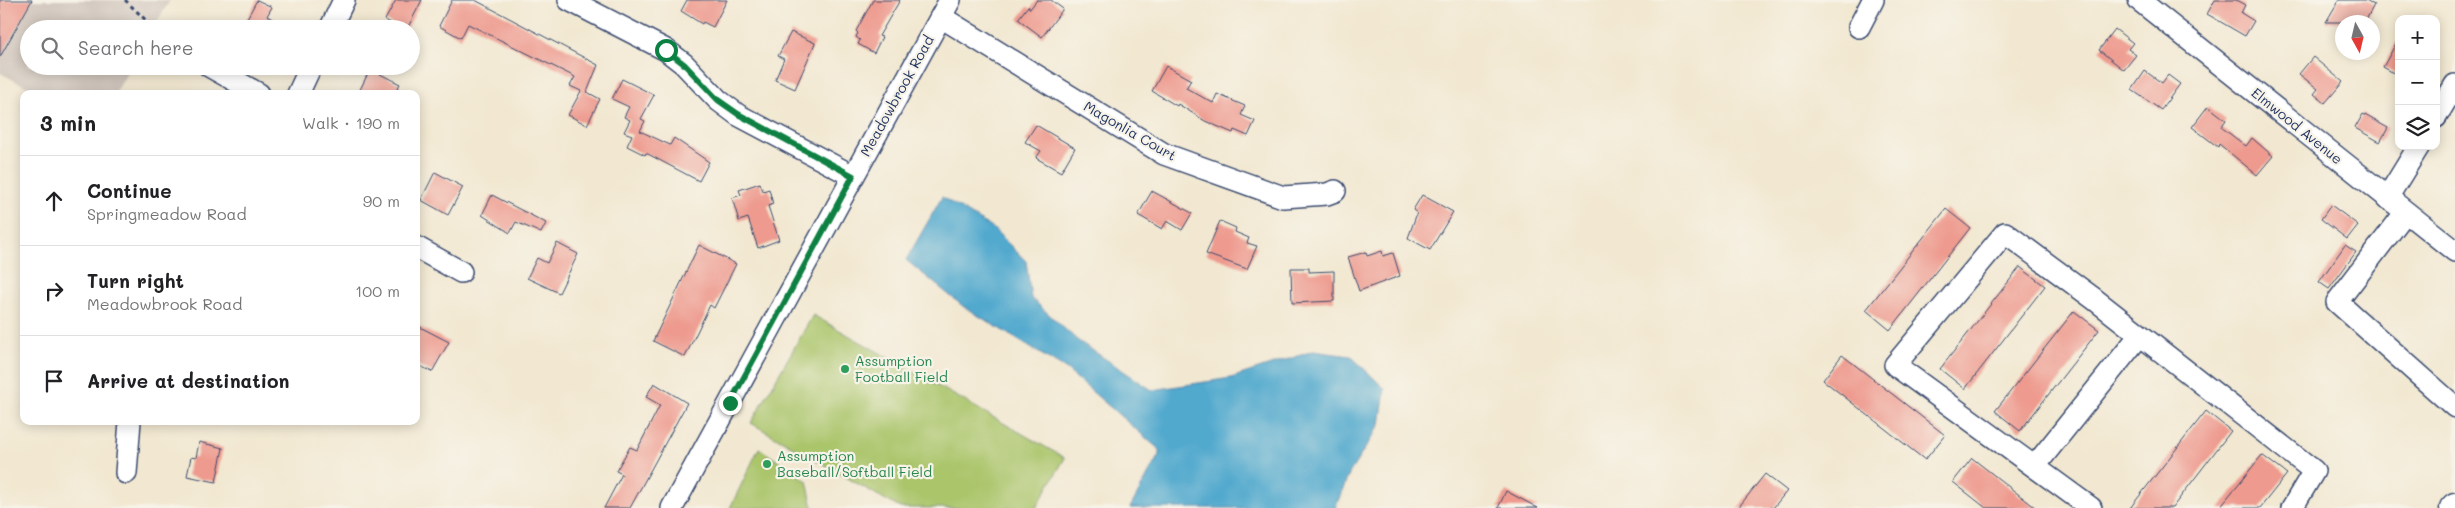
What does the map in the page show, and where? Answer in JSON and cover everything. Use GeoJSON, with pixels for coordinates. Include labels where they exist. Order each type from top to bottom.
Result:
{"type":"FeatureCollection","features":[{"type":"Feature","properties":{"kind":"street"},"geometry":{"type":"LineString","coordinates":[[334,20],[344,0]]}},
{"type":"Feature","properties":{"kind":"street"},"geometry":{"type":"LineString","coordinates":[[568,0],[666,50],[684,64],[718,100],[738,114],[853,176]]}},
{"type":"Feature","properties":{"kind":"street"},"geometry":{"type":"LineString","coordinates":[[1859,27],[1873,0]]}},
{"type":"Feature","properties":{"kind":"street","name":"Elmwood Avenue"},"geometry":{"type":"LineString","coordinates":[[2139,0],[2455,251]]}},
{"type":"Feature","properties":{"kind":"street","name":"Meadowbrook Road"},"geometry":{"type":"LineString","coordinates":[[672,508],[946,9]]}},
{"type":"Feature","properties":{"kind":"street","name":"Magonlia Court"},"geometry":{"type":"LineString","coordinates":[[946,9],[1164,154],[1283,197],[1327,194],[1335,191]]}},
{"type":"Feature","properties":{"kind":"street"},"geometry":{"type":"LineString","coordinates":[[225,75],[252,90]]}},
{"type":"Feature","properties":{"kind":"street"},"geometry":{"type":"LineString","coordinates":[[300,90],[307,75]]}},
{"type":"Feature","properties":{"kind":"street"},"geometry":{"type":"LineString","coordinates":[[2440,110],[2455,85]]}},
{"type":"Feature","properties":{"kind":"street"},"geometry":{"type":"LineString","coordinates":[[2387,198],[2417,150]]}},
{"type":"Feature","properties":{"kind":"street"},"geometry":{"type":"LineString","coordinates":[[2405,213],[2337,302],[2455,407]]}},
{"type":"Feature","properties":{"kind":"street"},"geometry":{"type":"LineString","coordinates":[[2091,508],[1895,365],[2005,233],[2140,335],[2314,471],[2292,508]]}},
{"type":"Feature","properties":{"kind":"street"},"geometry":{"type":"LineString","coordinates":[[420,249],[462,272]]}},
{"type":"Feature","properties":{"kind":"street"},"geometry":{"type":"LineString","coordinates":[[2035,466],[2140,335]]}},
{"type":"Feature","properties":{"kind":"street"},"geometry":{"type":"LineString","coordinates":[[126,473],[130,425]]}},
{"type":"Feature","properties":{"kind":"path"},"geometry":{"type":"LineString","coordinates":[[125,0],[146,20]]}},
{"type":"Feature","properties":{"kind":"shaded area"},"geometry":{"type":"Polygon","coordinates":[[[0,0],[170,0],[158,20],[20,20],[20,75],[126,75],[117,90],[33,90],[0,73],[0,0]]]}},
{"type":"Feature","properties":{"kind":"green space","name":"Assumption Football Field"},"geometry":{"type":"Polygon","coordinates":[[[813,315],[1065,458],[1036,508],[900,508],[751,423],[813,315]]]}},
{"type":"Feature","properties":{"kind":"green space","name":"Assumption Baseball/Softball Field"},"geometry":{"type":"Polygon","coordinates":[[[759,448],[807,481],[813,508],[730,508],[759,448]]]}},
{"type":"Feature","properties":{"kind":"water"},"geometry":{"type":"Polygon","coordinates":[[[942,197],[994,229],[1026,261],[1031,298],[1077,340],[1152,390],[1231,378],[1313,351],[1351,356],[1385,389],[1380,425],[1350,472],[1335,508],[1130,508],[1161,451],[1067,370],[964,307],[906,260],[942,197]]]}},
{"type":"Feature","properties":{"kind":"building"},"geometry":{"type":"Polygon","coordinates":[[[0,0],[32,0],[20,20],[0,57],[0,0]]]}},
{"type":"Feature","properties":{"kind":"building"},"geometry":{"type":"Polygon","coordinates":[[[257,0],[272,7],[267,16],[274,20],[246,20],[257,0]]]}},
{"type":"Feature","properties":{"kind":"building"},"geometry":{"type":"Polygon","coordinates":[[[396,0],[422,0],[412,20],[385,20],[396,0]]]}},
{"type":"Feature","properties":{"kind":"building"},"geometry":{"type":"Polygon","coordinates":[[[452,0],[475,0],[598,65],[587,92],[600,99],[587,125],[568,115],[581,91],[570,86],[575,77],[468,24],[461,38],[439,26],[452,0]]]}},
{"type":"Feature","properties":{"kind":"building"},"geometry":{"type":"Polygon","coordinates":[[[687,0],[727,0],[713,27],[703,22],[702,24],[681,11],[687,0]]]}},
{"type":"Feature","properties":{"kind":"building"},"geometry":{"type":"Polygon","coordinates":[[[873,0],[900,0],[879,36],[882,37],[874,53],[858,44],[860,40],[856,37],[858,33],[856,31],[873,0]]]}},
{"type":"Feature","properties":{"kind":"building"},"geometry":{"type":"Polygon","coordinates":[[[1037,0],[1051,0],[1063,9],[1042,37],[1018,19],[1028,6],[1030,9],[1037,0]]]}},
{"type":"Feature","properties":{"kind":"building"},"geometry":{"type":"Polygon","coordinates":[[[2215,0],[2236,0],[2245,5],[2241,13],[2254,21],[2245,36],[2207,14],[2215,0]]]}},
{"type":"Feature","properties":{"kind":"building"},"geometry":{"type":"Polygon","coordinates":[[[2339,0],[2366,0],[2374,5],[2369,15],[2335,15],[2335,22],[2326,22],[2339,0]]]}},
{"type":"Feature","properties":{"kind":"building"},"geometry":{"type":"Polygon","coordinates":[[[2115,29],[2133,43],[2128,49],[2136,55],[2124,70],[2099,50],[2115,29]]]}},
{"type":"Feature","properties":{"kind":"building"},"geometry":{"type":"Polygon","coordinates":[[[791,32],[815,43],[795,89],[775,80],[784,59],[778,56],[791,32]]]}},
{"type":"Feature","properties":{"kind":"building"},"geometry":{"type":"Polygon","coordinates":[[[2395,45],[2395,74],[2383,67],[2395,45]]]}},
{"type":"Feature","properties":{"kind":"building"},"geometry":{"type":"Polygon","coordinates":[[[2313,57],[2343,82],[2325,103],[2314,94],[2318,89],[2299,74],[2313,57]]]}},
{"type":"Feature","properties":{"kind":"building"},"geometry":{"type":"Polygon","coordinates":[[[1166,66],[1191,80],[1186,88],[1213,103],[1217,94],[1245,106],[1241,115],[1255,121],[1248,136],[1234,130],[1233,133],[1205,121],[1152,91],[1166,66]]]}},
{"type":"Feature","properties":{"kind":"building"},"geometry":{"type":"Polygon","coordinates":[[[2145,71],[2162,83],[2168,75],[2180,84],[2161,110],[2132,90],[2145,71]]]}},
{"type":"Feature","properties":{"kind":"building"},"geometry":{"type":"Polygon","coordinates":[[[367,75],[382,75],[400,84],[396,90],[360,90],[367,75]]]}},
{"type":"Feature","properties":{"kind":"building"},"geometry":{"type":"Polygon","coordinates":[[[622,79],[654,95],[641,119],[645,121],[640,131],[670,145],[674,138],[709,162],[699,181],[646,153],[645,155],[627,146],[632,135],[624,132],[630,120],[624,117],[629,107],[612,99],[622,79]]]}},
{"type":"Feature","properties":{"kind":"building"},"geometry":{"type":"Polygon","coordinates":[[[2208,106],[2226,120],[2221,127],[2246,146],[2252,138],[2273,156],[2257,175],[2219,144],[2218,147],[2192,127],[2208,106]]]}},
{"type":"Feature","properties":{"kind":"building"},"geometry":{"type":"Polygon","coordinates":[[[2363,114],[2388,128],[2380,142],[2355,128],[2363,114]]]}},
{"type":"Feature","properties":{"kind":"building"},"geometry":{"type":"Polygon","coordinates":[[[1036,125],[1075,148],[1061,172],[1036,158],[1041,151],[1025,142],[1036,125]]]}},
{"type":"Feature","properties":{"kind":"building"},"geometry":{"type":"Polygon","coordinates":[[[435,172],[463,187],[448,215],[421,200],[435,172]]]}},
{"type":"Feature","properties":{"kind":"building"},"geometry":{"type":"Polygon","coordinates":[[[760,183],[763,191],[769,189],[773,204],[768,206],[779,240],[758,248],[748,218],[739,221],[732,198],[741,195],[739,190],[760,183]]]}},
{"type":"Feature","properties":{"kind":"building"},"geometry":{"type":"Polygon","coordinates":[[[1152,191],[1192,213],[1182,230],[1167,221],[1162,229],[1138,215],[1152,191]]]}},
{"type":"Feature","properties":{"kind":"building"},"geometry":{"type":"Polygon","coordinates":[[[492,195],[546,223],[541,233],[516,222],[510,233],[482,215],[492,195]]]}},
{"type":"Feature","properties":{"kind":"building"},"geometry":{"type":"Polygon","coordinates":[[[1422,195],[1453,212],[1430,250],[1408,238],[1417,213],[1413,210],[1422,195]]]}},
{"type":"Feature","properties":{"kind":"building"},"geometry":{"type":"Polygon","coordinates":[[[2331,205],[2358,225],[2347,239],[2321,219],[2331,205]]]}},
{"type":"Feature","properties":{"kind":"building"},"geometry":{"type":"Polygon","coordinates":[[[1946,209],[1970,228],[1890,330],[1866,310],[1946,209]]]}},
{"type":"Feature","properties":{"kind":"building"},"geometry":{"type":"Polygon","coordinates":[[[1220,221],[1236,228],[1235,232],[1249,238],[1247,243],[1257,246],[1247,269],[1206,254],[1220,221]]]}},
{"type":"Feature","properties":{"kind":"building"},"geometry":{"type":"Polygon","coordinates":[[[557,243],[578,254],[559,293],[527,278],[537,258],[547,263],[557,243]]]}},
{"type":"Feature","properties":{"kind":"building"},"geometry":{"type":"Polygon","coordinates":[[[699,245],[736,264],[714,308],[710,305],[685,357],[653,341],[699,245]]]}},
{"type":"Feature","properties":{"kind":"building"},"geometry":{"type":"Polygon","coordinates":[[[2345,245],[2356,252],[2329,289],[2319,282],[2345,245]]]}},
{"type":"Feature","properties":{"kind":"building"},"geometry":{"type":"Polygon","coordinates":[[[1382,251],[1383,256],[1393,253],[1400,276],[1359,291],[1348,257],[1366,252],[1367,256],[1382,251]]]}},
{"type":"Feature","properties":{"kind":"building"},"geometry":{"type":"Polygon","coordinates":[[[2020,267],[2045,286],[1965,389],[1940,369],[2020,267]]]}},
{"type":"Feature","properties":{"kind":"building"},"geometry":{"type":"Polygon","coordinates":[[[1291,268],[1309,268],[1309,272],[1334,271],[1334,301],[1292,303],[1291,268]]]}},
{"type":"Feature","properties":{"kind":"building"},"geometry":{"type":"Polygon","coordinates":[[[2074,311],[2099,330],[2020,431],[1995,411],[2074,311]]]}},
{"type":"Feature","properties":{"kind":"building"},"geometry":{"type":"Polygon","coordinates":[[[420,327],[449,342],[432,372],[420,366],[420,327]]]}},
{"type":"Feature","properties":{"kind":"building"},"geometry":{"type":"Polygon","coordinates":[[[1842,355],[1945,435],[1925,460],[1823,380],[1842,355]]]}},
{"type":"Feature","properties":{"kind":"building"},"geometry":{"type":"Polygon","coordinates":[[[654,383],[687,403],[630,508],[604,508],[622,474],[616,471],[630,447],[637,450],[660,405],[646,397],[654,383]]]}},
{"type":"Feature","properties":{"kind":"building"},"geometry":{"type":"Polygon","coordinates":[[[2206,411],[2231,431],[2172,508],[2130,508],[2206,411]]]}},
{"type":"Feature","properties":{"kind":"building"},"geometry":{"type":"Polygon","coordinates":[[[199,442],[223,448],[216,482],[187,476],[191,457],[196,458],[199,442]]]}},
{"type":"Feature","properties":{"kind":"building"},"geometry":{"type":"Polygon","coordinates":[[[2262,455],[2287,474],[2260,508],[2219,508],[2262,455]]]}},
{"type":"Feature","properties":{"kind":"building"},"geometry":{"type":"Polygon","coordinates":[[[1972,458],[2036,508],[1986,508],[1953,482],[1972,458]]]}},
{"type":"Feature","properties":{"kind":"building"},"geometry":{"type":"Polygon","coordinates":[[[1765,474],[1787,491],[1773,508],[1738,508],[1765,474]]]}},
{"type":"Feature","properties":{"kind":"building"},"geometry":{"type":"Polygon","coordinates":[[[1506,491],[1538,508],[1498,508],[1506,491]]]}},
{"type":"Feature","properties":{"kind":"place","name":"Assumption Football Field"},"geometry":{"type":"Point","coordinates":[845,369]}},
{"type":"Feature","properties":{"kind":"place","name":"Assumption Baseball/Softball Field"},"geometry":{"type":"Point","coordinates":[767,464]}},
{"type":"Feature","properties":{"kind":"route"},"geometry":{"type":"LineString","coordinates":[[666,50],[684,64],[718,100],[738,114],[853,176],[730,403]]}}]}
